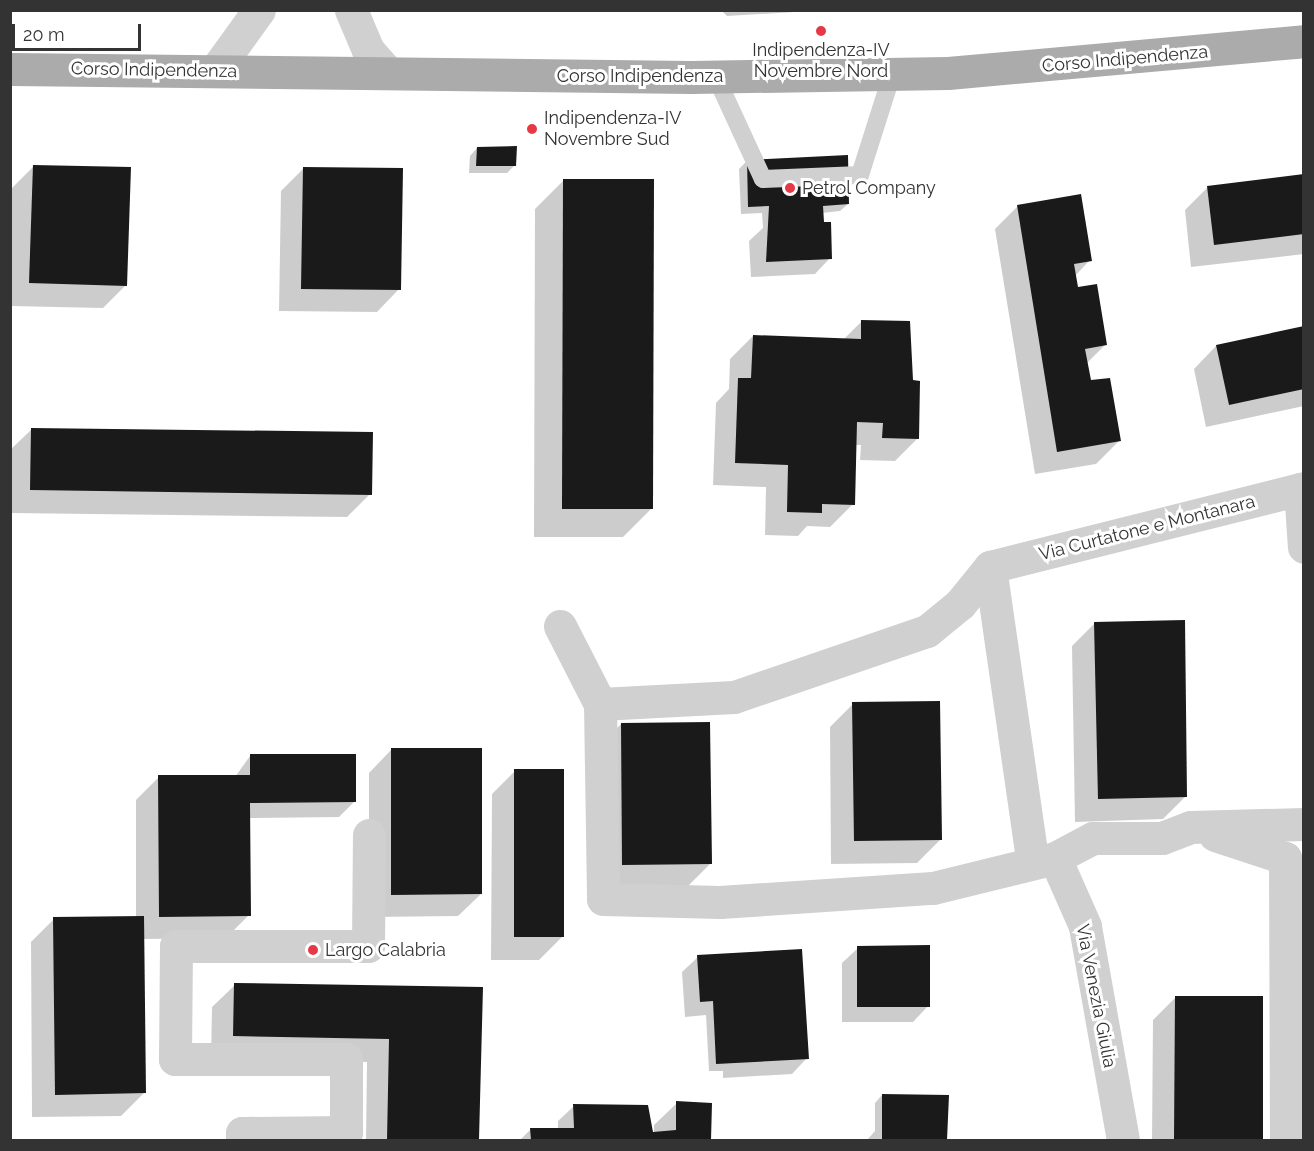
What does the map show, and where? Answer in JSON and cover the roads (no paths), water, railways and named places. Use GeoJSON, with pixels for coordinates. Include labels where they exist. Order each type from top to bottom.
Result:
{"type":"FeatureCollection","features":[{"type":"Feature","properties":{"kind":"main road","name":"Corso Indipendenza"},"geometry":{"type":"LineString","coordinates":[[10,69],[716,77],[892,74],[1201,54],[1304,41]]}},
{"type":"Feature","properties":{"kind":"street"},"geometry":{"type":"LineString","coordinates":[[215,71],[260,10]]}},
{"type":"Feature","properties":{"kind":"street"},"geometry":{"type":"LineString","coordinates":[[351,10],[368,50],[388,73]]}},
{"type":"Feature","properties":{"kind":"street"},"geometry":{"type":"LineString","coordinates":[[1302,488],[1304,547]]}},
{"type":"Feature","properties":{"kind":"street","name":"Via Curtatone e Montanara"},"geometry":{"type":"LineString","coordinates":[[990,567],[1302,488]]}},
{"type":"Feature","properties":{"kind":"street"},"geometry":{"type":"LineString","coordinates":[[600,704],[734,697],[927,631],[960,604],[990,567]]}},
{"type":"Feature","properties":{"kind":"street","name":"Via Venezia Giulia"},"geometry":{"type":"LineString","coordinates":[[990,567],[1044,859],[1085,927],[1123,1140]]}},
{"type":"Feature","properties":{"kind":"street"},"geometry":{"type":"LineString","coordinates":[[560,626],[600,704],[603,899],[720,902],[933,888],[1044,859],[1094,838],[1162,838],[1190,827],[1304,824]]}},
{"type":"Feature","properties":{"kind":"street"},"geometry":{"type":"LineString","coordinates":[[1190,827],[1285,858],[1286,1140]]}},
{"type":"Feature","properties":{"kind":"street"},"geometry":{"type":"LineString","coordinates":[[242,1140],[242,1132],[345,1132],[346,1059],[175,1059],[176,946],[368,946],[369,835]]}},
{"type":"Feature","properties":{"kind":"lane"},"geometry":{"type":"LineString","coordinates":[[716,77],[764,178],[860,175],[892,74]]}},
{"type":"Feature","properties":{"kind":"place","name":"Indipendenza-IV Novembre Nord"},"geometry":{"type":"Point","coordinates":[821,31]}},
{"type":"Feature","properties":{"kind":"place","name":"Indipendenza-IV Novembre Sud"},"geometry":{"type":"Point","coordinates":[532,129]}},
{"type":"Feature","properties":{"kind":"place","name":"Petrol Company"},"geometry":{"type":"Point","coordinates":[790,188]}},
{"type":"Feature","properties":{"kind":"place","name":"Largo Calabria"},"geometry":{"type":"Point","coordinates":[313,950]}}]}
